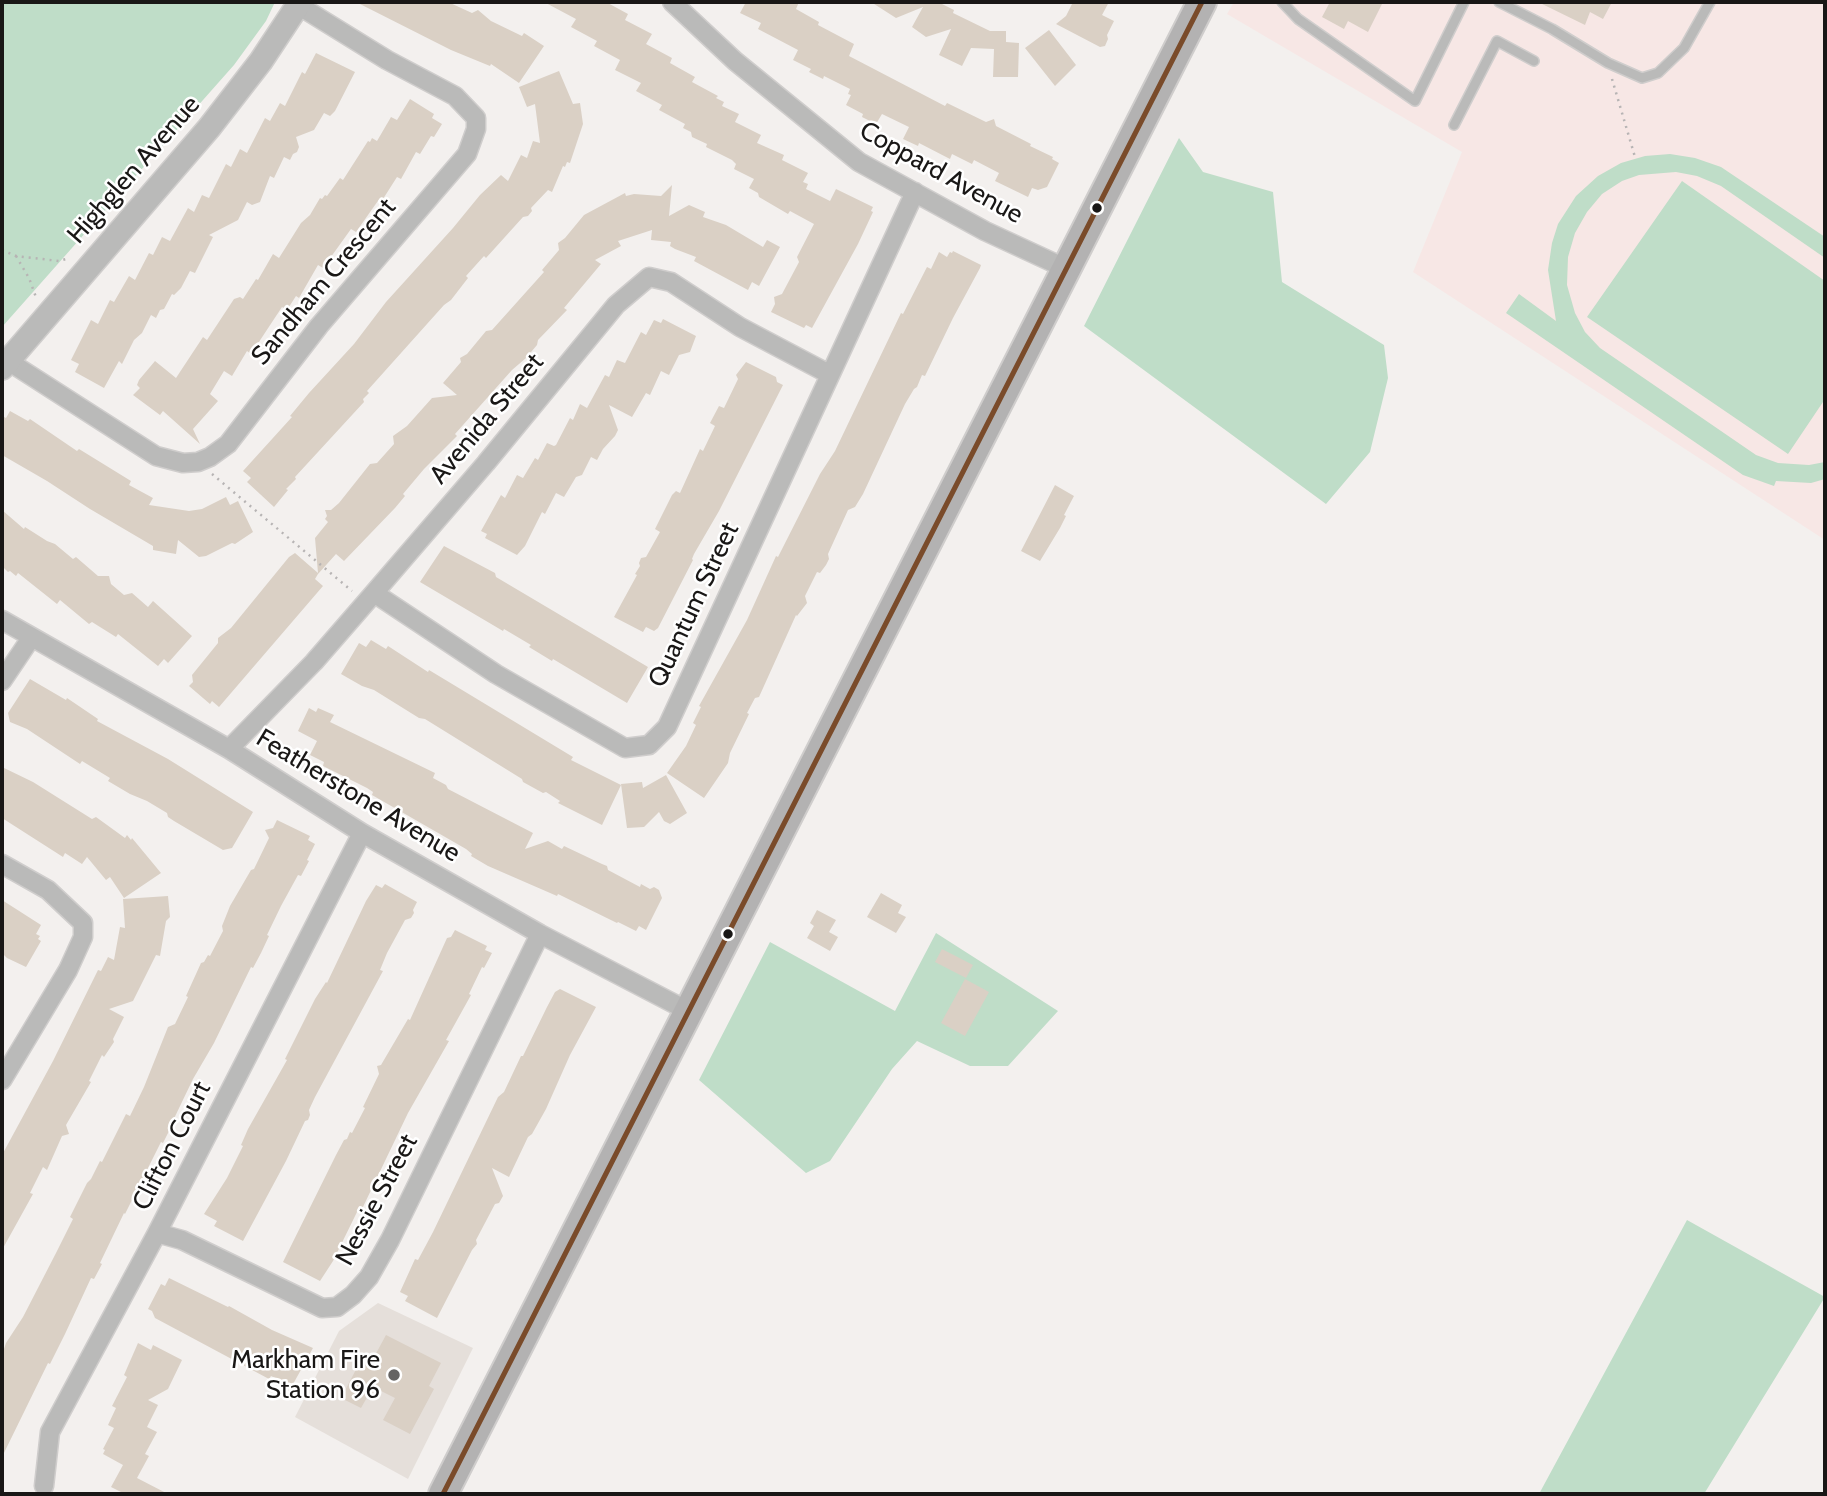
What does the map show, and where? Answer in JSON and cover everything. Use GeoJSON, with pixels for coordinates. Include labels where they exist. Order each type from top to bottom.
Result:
{"type":"FeatureCollection","features":[{"type":"Feature","properties":{"kind":"main road"},"geometry":{"type":"LineString","coordinates":[[443,1494],[1202,2]]}},
{"type":"Feature","properties":{"kind":"street","name":"Coppard Avenue"},"geometry":{"type":"LineString","coordinates":[[672,2],[735,61],[859,162],[985,231],[1066,269]]}},
{"type":"Feature","properties":{"kind":"street","name":"Highglen Avenue"},"geometry":{"type":"LineString","coordinates":[[5,364],[209,128],[261,61],[299,4]]}},
{"type":"Feature","properties":{"kind":"street","name":"Sandham Crescent"},"geometry":{"type":"LineString","coordinates":[[198,462],[228,444],[318,326],[467,154],[476,129],[476,118],[455,96],[387,60],[299,4]]}},
{"type":"Feature","properties":{"kind":"street","name":"Quantum Street"},"geometry":{"type":"LineString","coordinates":[[370,598],[625,748],[649,745],[667,727],[915,192]]}},
{"type":"Feature","properties":{"kind":"street","name":"Avenida Street"},"geometry":{"type":"LineString","coordinates":[[229,749],[314,662],[370,598],[616,305],[649,277],[671,282],[740,327],[829,374]]}},
{"type":"Feature","properties":{"kind":"street"},"geometry":{"type":"LineString","coordinates":[[5,364],[156,456],[183,463],[198,462]]}},
{"type":"Feature","properties":{"kind":"street","name":"Featherstone Avenue"},"geometry":{"type":"LineString","coordinates":[[2,620],[229,749],[362,833],[540,934],[690,1012]]}},
{"type":"Feature","properties":{"kind":"street"},"geometry":{"type":"LineString","coordinates":[[2,681],[31,638]]}},
{"type":"Feature","properties":{"kind":"street","name":"Clifton Court"},"geometry":{"type":"LineString","coordinates":[[44,1486],[50,1432],[157,1233],[362,833]]}},
{"type":"Feature","properties":{"kind":"street"},"geometry":{"type":"LineString","coordinates":[[2,864],[48,890],[83,923],[83,937],[68,970],[2,1080]]}},
{"type":"Feature","properties":{"kind":"street","name":"Nessie Street"},"geometry":{"type":"LineString","coordinates":[[157,1233],[182,1240],[322,1308],[337,1307],[353,1295],[369,1277],[390,1240],[540,934]]}},
{"type":"Feature","properties":{"kind":"lane"},"geometry":{"type":"LineString","coordinates":[[1282,2],[1298,19],[1415,101],[1464,2]]}},
{"type":"Feature","properties":{"kind":"lane"},"geometry":{"type":"LineString","coordinates":[[1499,2],[1552,29],[1608,63],[1642,78],[1658,73],[1684,48],[1710,2]]}},
{"type":"Feature","properties":{"kind":"lane"},"geometry":{"type":"LineString","coordinates":[[1454,125],[1497,41],[1534,61]]}},
{"type":"Feature","properties":{"kind":"path"},"geometry":{"type":"LineString","coordinates":[[1608,63],[1635,157]]}},
{"type":"Feature","properties":{"kind":"path"},"geometry":{"type":"LineString","coordinates":[[2,250],[16,256],[59,261],[102,251]]}},
{"type":"Feature","properties":{"kind":"path"},"geometry":{"type":"LineString","coordinates":[[16,256],[29,278],[43,319]]}},
{"type":"Feature","properties":{"kind":"path"},"geometry":{"type":"LineString","coordinates":[[198,462],[370,598]]}},
{"type":"Feature","properties":{"kind":"shaded area"},"geometry":{"type":"Polygon","coordinates":[[[1234,2],[1825,2],[1825,540],[1413,272],[1462,152],[1227,14],[1234,2]]]}},
{"type":"Feature","properties":{"kind":"shaded area"},"geometry":{"type":"Polygon","coordinates":[[[378,1303],[473,1348],[408,1479],[295,1417],[339,1331],[378,1303]]]}},
{"type":"Feature","properties":{"kind":"green space"},"geometry":{"type":"Polygon","coordinates":[[[2,2],[275,2],[266,21],[234,65],[2,327],[2,2]]]}},
{"type":"Feature","properties":{"kind":"green space"},"geometry":{"type":"Polygon","coordinates":[[[1179,138],[1203,172],[1273,192],[1282,282],[1384,345],[1388,378],[1370,452],[1326,504],[1084,326],[1179,138]]]}},
{"type":"Feature","properties":{"kind":"green space"},"geometry":{"type":"Polygon","coordinates":[[[1670,154],[1695,158],[1721,167],[1825,237],[1825,258],[1721,186],[1697,176],[1676,172],[1639,175],[1622,181],[1602,194],[1575,233],[1568,257],[1567,285],[1575,313],[1585,332],[1600,348],[1756,455],[1778,463],[1809,465],[1825,462],[1825,479],[1811,483],[1776,481],[1774,486],[1743,475],[1506,313],[1519,294],[1556,321],[1548,270],[1552,243],[1558,224],[1576,196],[1598,176],[1621,163],[1645,156],[1670,154]]]}},
{"type":"Feature","properties":{"kind":"green space"},"geometry":{"type":"Polygon","coordinates":[[[1682,181],[1825,281],[1825,399],[1788,454],[1587,317],[1682,181]]]}},
{"type":"Feature","properties":{"kind":"green space"},"geometry":{"type":"Polygon","coordinates":[[[936,933],[1058,1011],[1008,1066],[970,1066],[917,1041],[892,1069],[830,1161],[806,1173],[699,1080],[770,942],[895,1011],[936,933]]]}},
{"type":"Feature","properties":{"kind":"green space"},"geometry":{"type":"Polygon","coordinates":[[[1687,1220],[1825,1297],[1704,1494],[1539,1494],[1687,1220]]]}},
{"type":"Feature","properties":{"kind":"building"},"geometry":{"type":"Polygon","coordinates":[[[356,2],[448,2],[472,13],[478,10],[491,21],[522,36],[524,33],[544,46],[519,83],[491,64],[490,66],[451,50],[356,2]]]}},
{"type":"Feature","properties":{"kind":"building"},"geometry":{"type":"Polygon","coordinates":[[[544,2],[606,2],[628,14],[625,20],[652,34],[646,44],[672,58],[670,63],[695,77],[692,82],[718,96],[716,98],[724,102],[722,106],[739,114],[735,122],[761,135],[757,143],[784,155],[782,160],[808,173],[803,182],[808,184],[806,189],[830,201],[836,189],[873,207],[858,244],[812,328],[806,325],[804,328],[771,312],[775,304],[774,297],[782,294],[799,262],[797,257],[814,224],[790,211],[788,214],[759,197],[758,193],[749,188],[754,179],[734,169],[736,164],[732,160],[692,137],[691,132],[683,128],[685,124],[659,110],[662,105],[636,91],[641,83],[615,70],[620,60],[594,46],[597,41],[571,27],[576,19],[544,2]]]}},
{"type":"Feature","properties":{"kind":"building"},"geometry":{"type":"Polygon","coordinates":[[[746,2],[799,2],[796,9],[819,22],[818,25],[854,44],[849,56],[945,106],[947,103],[986,122],[994,119],[996,126],[1031,144],[1030,146],[1053,157],[1052,159],[1059,163],[1047,187],[1038,190],[1032,188],[1028,197],[995,181],[999,173],[974,160],[972,164],[952,154],[950,159],[919,143],[918,146],[903,139],[909,127],[882,114],[876,124],[862,117],[863,114],[846,105],[851,95],[848,94],[850,89],[809,72],[811,69],[793,60],[798,50],[758,29],[761,23],[740,13],[746,2]]]}},
{"type":"Feature","properties":{"kind":"building"},"geometry":{"type":"Polygon","coordinates":[[[871,2],[938,2],[954,10],[953,13],[990,31],[1006,31],[1006,42],[1019,43],[1018,77],[993,77],[994,49],[971,48],[962,66],[939,55],[951,29],[926,37],[912,27],[923,7],[896,18],[871,2]]]}},
{"type":"Feature","properties":{"kind":"building"},"geometry":{"type":"Polygon","coordinates":[[[1073,2],[1109,2],[1102,15],[1114,21],[1105,46],[1100,47],[1056,24],[1066,16],[1073,2]]]}},
{"type":"Feature","properties":{"kind":"building"},"geometry":{"type":"Polygon","coordinates":[[[1330,2],[1383,2],[1368,32],[1348,21],[1344,29],[1322,17],[1330,2]]]}},
{"type":"Feature","properties":{"kind":"building"},"geometry":{"type":"Polygon","coordinates":[[[1538,2],[1612,2],[1603,19],[1590,12],[1585,25],[1538,2]]]}},
{"type":"Feature","properties":{"kind":"building"},"geometry":{"type":"Polygon","coordinates":[[[1049,30],[1076,65],[1055,86],[1025,48],[1049,30]]]}},
{"type":"Feature","properties":{"kind":"building"},"geometry":{"type":"Polygon","coordinates":[[[316,53],[355,72],[335,111],[330,116],[324,113],[314,130],[296,137],[299,147],[297,152],[290,160],[284,157],[274,178],[270,176],[260,202],[252,205],[247,202],[238,220],[209,235],[213,237],[195,273],[190,271],[181,288],[172,294],[156,318],[151,315],[142,333],[134,340],[122,364],[119,361],[104,388],[75,372],[79,364],[71,360],[91,320],[98,324],[110,300],[114,302],[129,276],[135,280],[149,253],[153,255],[162,237],[170,241],[188,208],[194,212],[202,195],[209,198],[226,164],[231,167],[240,149],[247,153],[265,118],[270,121],[280,103],[285,106],[302,72],[305,74],[316,53]]]}},
{"type":"Feature","properties":{"kind":"building"},"geometry":{"type":"Polygon","coordinates":[[[559,71],[573,104],[580,103],[583,124],[570,163],[567,162],[565,167],[563,166],[552,192],[548,190],[531,208],[528,216],[523,217],[466,276],[468,278],[451,300],[367,391],[369,393],[363,399],[364,402],[295,477],[274,507],[247,482],[251,478],[243,471],[480,195],[501,175],[508,181],[521,155],[527,158],[533,141],[540,143],[535,104],[527,107],[519,87],[559,71]]]}},
{"type":"Feature","properties":{"kind":"building"},"geometry":{"type":"Polygon","coordinates":[[[410,99],[434,114],[432,118],[442,124],[420,154],[416,152],[401,179],[397,177],[356,232],[351,229],[323,268],[318,265],[299,298],[296,296],[287,310],[282,307],[251,354],[247,351],[232,376],[224,371],[210,394],[218,401],[193,429],[200,444],[163,411],[160,415],[133,395],[140,388],[137,385],[139,380],[155,361],[176,378],[203,337],[207,340],[234,299],[243,299],[273,254],[279,258],[320,198],[327,196],[340,178],[343,180],[368,141],[372,138],[377,141],[391,117],[397,120],[410,99]]]}},
{"type":"Feature","properties":{"kind":"building"},"geometry":{"type":"Polygon","coordinates":[[[672,185],[669,216],[689,205],[705,212],[703,217],[726,225],[763,247],[767,240],[780,247],[759,286],[752,282],[748,290],[694,261],[696,257],[670,246],[671,242],[651,240],[652,230],[618,241],[621,246],[595,260],[601,264],[564,308],[567,310],[455,434],[457,436],[424,469],[395,508],[344,561],[336,554],[318,574],[315,579],[323,586],[219,707],[212,701],[210,704],[189,686],[193,682],[192,675],[218,643],[218,638],[231,628],[289,557],[295,553],[318,573],[315,538],[328,522],[325,519],[325,510],[331,510],[339,503],[370,464],[377,463],[394,444],[393,436],[407,426],[432,398],[457,395],[443,383],[461,362],[460,358],[467,354],[486,331],[492,330],[544,272],[542,270],[559,250],[558,243],[584,215],[625,193],[626,196],[661,196],[672,185]]]}},
{"type":"Feature","properties":{"kind":"building"},"geometry":{"type":"Polygon","coordinates":[[[953,251],[981,265],[980,268],[925,376],[922,375],[905,404],[863,494],[855,507],[848,510],[828,554],[829,559],[820,573],[817,572],[805,596],[807,603],[796,615],[759,697],[755,698],[747,713],[749,714],[730,753],[728,763],[704,798],[667,773],[686,746],[696,725],[693,723],[701,707],[699,706],[747,620],[776,556],[778,557],[820,474],[835,451],[901,313],[903,314],[927,267],[931,269],[939,252],[947,257],[953,251]]]}},
{"type":"Feature","properties":{"kind":"building"},"geometry":{"type":"Polygon","coordinates":[[[663,319],[696,336],[690,352],[679,355],[669,375],[661,371],[650,395],[646,393],[632,417],[609,405],[618,430],[615,436],[597,460],[591,457],[582,475],[576,477],[564,497],[556,493],[517,555],[485,538],[487,534],[481,531],[501,495],[505,498],[517,475],[523,478],[535,458],[538,460],[547,443],[556,445],[580,404],[587,408],[605,375],[609,377],[617,360],[625,363],[641,332],[646,335],[654,320],[661,323],[663,319]]]}},
{"type":"Feature","properties":{"kind":"building"},"geometry":{"type":"Polygon","coordinates":[[[746,362],[776,377],[777,382],[783,385],[658,628],[654,631],[646,627],[643,632],[614,617],[637,575],[635,574],[641,558],[646,557],[660,532],[655,529],[672,495],[676,491],[680,493],[700,449],[703,451],[715,426],[710,423],[719,406],[724,408],[738,379],[736,375],[746,362]]]}},
{"type":"Feature","properties":{"kind":"building"},"geometry":{"type":"Polygon","coordinates":[[[10,411],[28,421],[30,419],[77,451],[79,449],[131,481],[129,485],[153,498],[149,505],[189,511],[202,509],[226,497],[230,505],[238,501],[253,532],[235,544],[206,556],[199,557],[178,540],[176,554],[153,550],[153,546],[2,455],[2,416],[6,418],[10,411]]]}},
{"type":"Feature","properties":{"kind":"building"},"geometry":{"type":"Polygon","coordinates":[[[1055,485],[1074,496],[1060,528],[1040,561],[1021,551],[1055,485]]]}},
{"type":"Feature","properties":{"kind":"building"},"geometry":{"type":"Polygon","coordinates":[[[2,510],[24,529],[25,527],[55,544],[73,559],[76,557],[98,576],[109,576],[111,584],[124,595],[132,593],[148,607],[153,601],[192,636],[168,663],[164,659],[158,666],[118,634],[116,637],[92,622],[89,624],[60,600],[57,604],[18,573],[16,576],[8,572],[2,566],[2,510]]]}},
{"type":"Feature","properties":{"kind":"building"},"geometry":{"type":"Polygon","coordinates":[[[444,546],[495,573],[496,577],[648,667],[627,703],[420,582],[444,546]]]}},
{"type":"Feature","properties":{"kind":"building"},"geometry":{"type":"Polygon","coordinates":[[[371,640],[386,649],[388,646],[428,672],[429,670],[573,757],[571,760],[621,785],[602,825],[558,803],[560,801],[546,792],[543,793],[523,782],[425,719],[341,674],[359,643],[366,647],[371,640]]]}},
{"type":"Feature","properties":{"kind":"building"},"geometry":{"type":"Polygon","coordinates":[[[30,679],[66,700],[67,698],[98,719],[97,721],[168,759],[253,812],[232,848],[223,850],[174,821],[167,813],[147,801],[108,781],[110,778],[82,761],[80,764],[27,729],[10,722],[8,713],[30,679]]]}},
{"type":"Feature","properties":{"kind":"building"},"geometry":{"type":"Polygon","coordinates":[[[309,708],[316,712],[318,708],[334,715],[330,722],[435,773],[433,778],[448,789],[533,833],[525,849],[548,841],[607,866],[608,870],[640,887],[641,884],[659,890],[662,898],[646,930],[639,926],[636,931],[558,894],[557,896],[488,866],[471,856],[466,849],[372,795],[373,792],[367,788],[323,766],[324,762],[310,755],[317,741],[298,731],[309,708]]]}},
{"type":"Feature","properties":{"kind":"building"},"geometry":{"type":"Polygon","coordinates":[[[2,767],[33,782],[92,819],[96,817],[125,838],[127,835],[131,840],[132,838],[161,873],[124,898],[110,877],[106,880],[87,857],[82,864],[65,853],[63,857],[2,818],[2,767]]]}},
{"type":"Feature","properties":{"kind":"building"},"geometry":{"type":"Polygon","coordinates":[[[666,775],[687,813],[670,824],[664,821],[659,812],[644,827],[627,828],[621,784],[642,782],[643,788],[666,775]]]}},
{"type":"Feature","properties":{"kind":"building"},"geometry":{"type":"Polygon","coordinates":[[[277,820],[310,836],[308,840],[315,844],[307,860],[309,861],[281,906],[261,953],[253,968],[251,967],[163,1143],[161,1142],[124,1213],[100,1263],[102,1264],[94,1279],[91,1278],[2,1457],[2,1355],[6,1343],[23,1317],[56,1253],[87,1183],[100,1161],[102,1162],[126,1114],[130,1116],[168,1027],[175,1024],[201,963],[210,956],[223,931],[222,926],[230,906],[254,869],[269,838],[265,830],[273,828],[277,820]]]}},
{"type":"Feature","properties":{"kind":"building"},"geometry":{"type":"Polygon","coordinates":[[[385,884],[417,902],[414,913],[411,918],[405,920],[387,953],[380,970],[383,971],[315,1097],[308,1120],[305,1121],[243,1241],[214,1226],[217,1221],[204,1214],[227,1178],[243,1146],[241,1145],[248,1129],[287,1060],[285,1059],[315,999],[327,983],[366,901],[376,885],[382,888],[385,884]]]}},
{"type":"Feature","properties":{"kind":"building"},"geometry":{"type":"Polygon","coordinates":[[[881,893],[902,905],[898,913],[906,917],[896,933],[867,917],[881,893]]]}},
{"type":"Feature","properties":{"kind":"building"},"geometry":{"type":"Polygon","coordinates":[[[168,896],[170,917],[166,921],[160,956],[156,955],[133,1001],[109,1009],[124,1017],[114,1042],[104,1057],[102,1055],[89,1081],[91,1082],[66,1125],[69,1134],[62,1136],[47,1170],[43,1167],[30,1193],[33,1194],[2,1250],[2,1155],[98,970],[101,971],[108,957],[114,960],[120,927],[125,928],[123,899],[168,896]]]}},
{"type":"Feature","properties":{"kind":"building"},"geometry":{"type":"Polygon","coordinates":[[[2,900],[41,925],[36,934],[41,941],[26,967],[2,953],[2,900]]]}},
{"type":"Feature","properties":{"kind":"building"},"geometry":{"type":"Polygon","coordinates":[[[817,910],[836,920],[829,932],[838,937],[830,951],[807,938],[814,926],[810,923],[817,910]]]}},
{"type":"Feature","properties":{"kind":"building"},"geometry":{"type":"Polygon","coordinates":[[[455,930],[487,946],[485,950],[492,953],[484,968],[482,967],[469,994],[471,995],[446,1040],[449,1041],[408,1113],[362,1209],[357,1212],[320,1281],[283,1262],[336,1155],[365,1108],[363,1107],[379,1074],[377,1066],[381,1065],[408,1019],[410,1020],[447,938],[451,937],[455,930]]]}},
{"type":"Feature","properties":{"kind":"building"},"geometry":{"type":"Polygon","coordinates":[[[942,949],[973,965],[966,978],[935,962],[942,949]]]}},
{"type":"Feature","properties":{"kind":"building"},"geometry":{"type":"Polygon","coordinates":[[[965,979],[989,992],[965,1036],[941,1023],[965,979]]]}},
{"type":"Feature","properties":{"kind":"building"},"geometry":{"type":"Polygon","coordinates":[[[560,989],[596,1007],[509,1177],[492,1168],[503,1196],[499,1203],[495,1204],[437,1318],[405,1301],[408,1296],[400,1292],[415,1259],[418,1260],[433,1232],[498,1097],[504,1092],[555,992],[560,989]]]}},
{"type":"Feature","properties":{"kind":"building"},"geometry":{"type":"Polygon","coordinates":[[[169,1278],[313,1348],[292,1386],[271,1376],[269,1379],[155,1318],[148,1309],[161,1284],[165,1286],[169,1278]]]}},
{"type":"Feature","properties":{"kind":"building","name":"Markham Fire Station 96"},"geometry":{"type":"Polygon","coordinates":[[[386,1335],[441,1363],[429,1386],[434,1389],[410,1434],[383,1420],[395,1398],[373,1387],[361,1408],[341,1398],[360,1362],[366,1365],[370,1357],[373,1359],[386,1335]]]}},
{"type":"Feature","properties":{"kind":"building"},"geometry":{"type":"Polygon","coordinates":[[[138,1343],[151,1350],[153,1345],[182,1360],[168,1389],[148,1400],[158,1405],[147,1427],[157,1432],[145,1454],[149,1456],[137,1478],[168,1494],[125,1494],[111,1487],[123,1465],[103,1454],[114,1428],[108,1425],[116,1408],[112,1406],[127,1377],[124,1375],[138,1343]]]}},
{"type":"Feature","properties":{"kind":"transit line"},"geometry":{"type":"LineString","coordinates":[[443,1494],[1202,2]]}},
{"type":"Feature","properties":{"kind":"place","name":"Markham Fire Station 96"},"geometry":{"type":"Point","coordinates":[394,1375]}}]}
